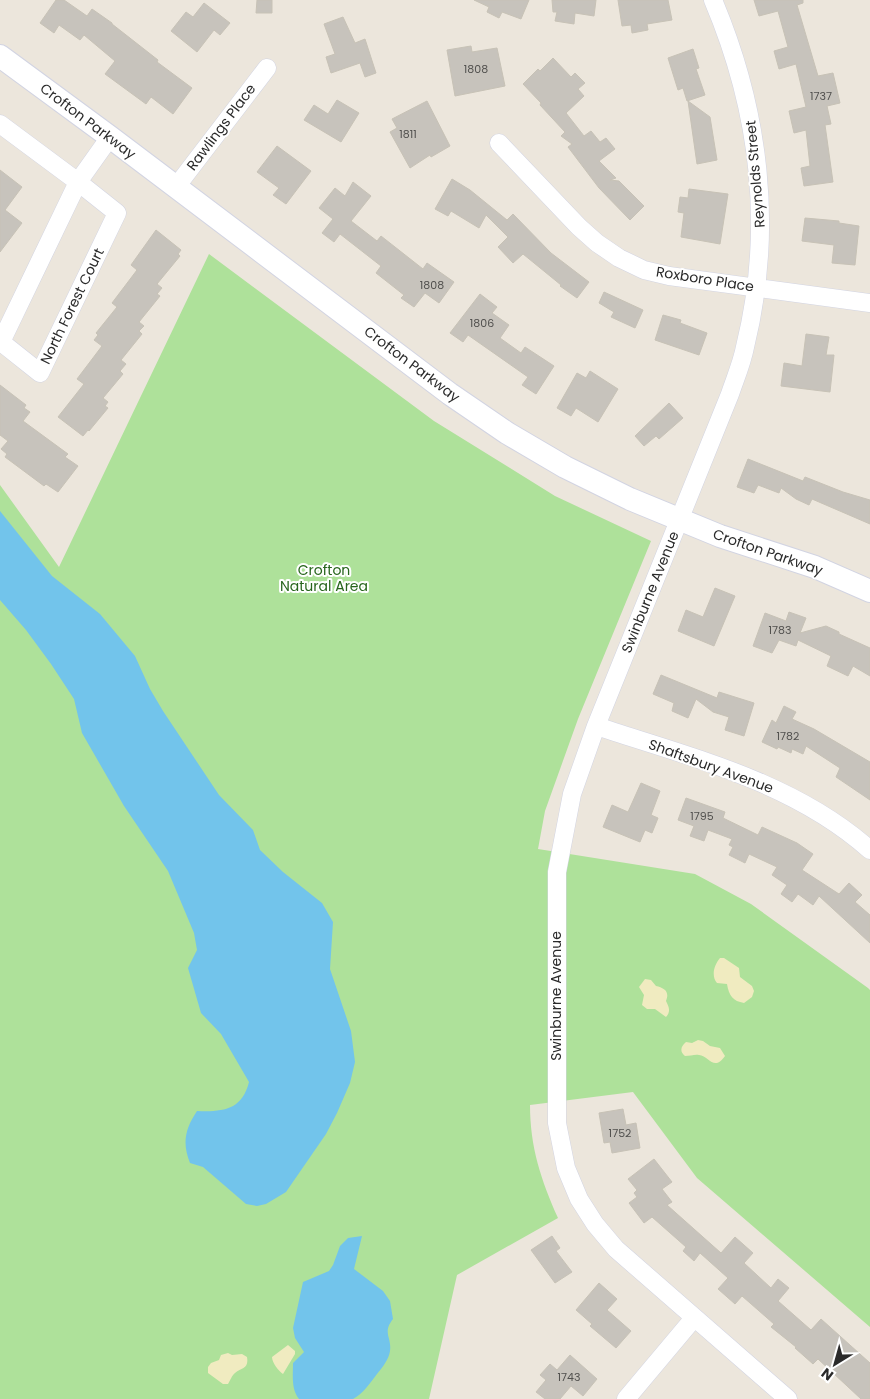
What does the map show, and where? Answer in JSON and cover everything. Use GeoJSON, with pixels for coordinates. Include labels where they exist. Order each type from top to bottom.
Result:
{"type":"FeatureCollection","features":[{"type":"Feature","properties":{"kind":"street","name":"Reynolds Street"},"geometry":{"type":"LineString","coordinates":[[679,520],[730,394],[745,348],[757,287],[760,197],[756,146],[747,101],[734,56],[713,0]]}},
{"type":"Feature","properties":{"kind":"street","name":"Crofton Parkway"},"geometry":{"type":"LineString","coordinates":[[0,56],[450,394],[507,433],[565,467],[630,499],[720,536],[814,568],[870,591]]}},
{"type":"Feature","properties":{"kind":"street","name":"Rawlings Place"},"geometry":{"type":"LineString","coordinates":[[176,187],[267,68]]}},
{"type":"Feature","properties":{"kind":"street"},"geometry":{"type":"LineString","coordinates":[[0,124],[78,182]]}},
{"type":"Feature","properties":{"kind":"street","name":"North Forest Court"},"geometry":{"type":"LineString","coordinates":[[78,182],[117,213],[40,373],[1,342],[78,182],[110,137]]}},
{"type":"Feature","properties":{"kind":"street","name":"Roxboro Place"},"geometry":{"type":"LineString","coordinates":[[499,143],[579,227],[597,243],[619,258],[644,270],[669,276],[870,303]]}},
{"type":"Feature","properties":{"kind":"street","name":"Swinburne Avenue"},"geometry":{"type":"LineString","coordinates":[[679,520],[596,726],[572,794],[557,872],[557,1123],[566,1168],[579,1199],[595,1224],[616,1249],[788,1399]]}},
{"type":"Feature","properties":{"kind":"street","name":"Shaftsbury Avenue"},"geometry":{"type":"LineString","coordinates":[[596,726],[720,767],[767,785],[811,808],[857,838],[870,850]]}},
{"type":"Feature","properties":{"kind":"street"},"geometry":{"type":"LineString","coordinates":[[626,1399],[694,1318]]}},
{"type":"Feature","properties":{"kind":"green space","name":"Crofton Natural Area"},"geometry":{"type":"Polygon","coordinates":[[[209,254],[434,421],[555,496],[651,541],[578,719],[545,811],[538,849],[695,874],[751,904],[870,990],[870,1327],[697,1178],[633,1092],[530,1105],[534,1149],[546,1190],[558,1218],[457,1275],[429,1399],[0,1399],[0,485],[59,567],[209,254]]]}},
{"type":"Feature","properties":{"kind":"sand"},"geometry":{"type":"Polygon","coordinates":[[[720,958],[724,958],[739,968],[740,977],[752,986],[754,991],[752,997],[744,1003],[732,997],[727,984],[717,983],[715,980],[714,970],[720,958]]]}},
{"type":"Feature","properties":{"kind":"sand"},"geometry":{"type":"Polygon","coordinates":[[[645,979],[651,980],[656,986],[667,992],[666,1001],[669,1011],[666,1017],[655,1009],[647,1009],[642,1005],[644,995],[639,987],[645,979]]]}},
{"type":"Feature","properties":{"kind":"sand"},"geometry":{"type":"Polygon","coordinates":[[[698,1040],[710,1046],[720,1048],[725,1056],[721,1061],[715,1063],[703,1056],[685,1056],[682,1053],[681,1049],[686,1042],[692,1043],[698,1040]]]}},
{"type":"Feature","properties":{"kind":"sand"},"geometry":{"type":"Polygon","coordinates":[[[288,1345],[295,1351],[295,1354],[283,1374],[274,1364],[272,1357],[288,1345]]]}},
{"type":"Feature","properties":{"kind":"sand"},"geometry":{"type":"Polygon","coordinates":[[[228,1353],[232,1355],[242,1354],[247,1357],[247,1364],[234,1374],[228,1384],[223,1384],[208,1373],[208,1367],[211,1363],[219,1360],[221,1355],[228,1353]]]}},
{"type":"Feature","properties":{"kind":"water"},"geometry":{"type":"Polygon","coordinates":[[[0,511],[52,576],[100,614],[135,656],[150,689],[163,711],[219,795],[253,830],[260,850],[283,872],[322,903],[333,922],[330,969],[351,1031],[355,1062],[350,1083],[326,1134],[286,1192],[266,1204],[257,1206],[246,1204],[203,1167],[190,1163],[186,1149],[186,1136],[187,1130],[197,1111],[223,1110],[236,1104],[242,1098],[249,1082],[221,1034],[201,1013],[188,968],[197,950],[194,933],[168,871],[124,806],[82,733],[74,699],[26,630],[0,600],[0,511]]]}},
{"type":"Feature","properties":{"kind":"water"},"geometry":{"type":"Polygon","coordinates":[[[362,1236],[354,1269],[383,1291],[390,1301],[393,1319],[388,1328],[390,1351],[388,1357],[366,1388],[353,1399],[299,1399],[294,1386],[293,1363],[304,1352],[295,1338],[293,1328],[303,1282],[329,1271],[340,1246],[348,1238],[362,1236]]]}},
{"type":"Feature","properties":{"kind":"building"},"geometry":{"type":"Polygon","coordinates":[[[56,0],[64,0],[87,16],[92,9],[192,88],[173,114],[151,97],[146,104],[105,74],[115,61],[84,35],[80,40],[59,25],[54,33],[40,23],[56,0]]]}},
{"type":"Feature","properties":{"kind":"building"},"geometry":{"type":"Polygon","coordinates":[[[257,0],[272,0],[272,13],[256,13],[257,0]]]}},
{"type":"Feature","properties":{"kind":"building"},"geometry":{"type":"Polygon","coordinates":[[[474,0],[529,0],[521,19],[502,12],[499,18],[487,12],[489,7],[474,0]]]}},
{"type":"Feature","properties":{"kind":"building"},"geometry":{"type":"Polygon","coordinates":[[[552,0],[596,0],[594,16],[575,13],[574,24],[555,21],[557,12],[553,12],[552,0]]]}},
{"type":"Feature","properties":{"kind":"building"},"geometry":{"type":"Polygon","coordinates":[[[618,0],[668,0],[672,20],[647,24],[648,30],[632,33],[631,25],[622,26],[618,0]]]}},
{"type":"Feature","properties":{"kind":"building"},"geometry":{"type":"Polygon","coordinates":[[[754,0],[803,0],[803,3],[797,5],[818,76],[833,73],[840,103],[827,106],[831,124],[825,125],[833,182],[804,186],[801,168],[810,166],[806,130],[794,133],[789,111],[806,107],[796,64],[779,69],[774,51],[788,47],[778,11],[759,16],[754,0]]]}},
{"type":"Feature","properties":{"kind":"building"},"geometry":{"type":"Polygon","coordinates":[[[204,3],[230,23],[220,35],[214,30],[197,52],[171,31],[186,12],[193,17],[204,3]]]}},
{"type":"Feature","properties":{"kind":"building"},"geometry":{"type":"Polygon","coordinates":[[[343,17],[355,43],[365,39],[376,73],[365,77],[360,63],[331,73],[326,57],[335,54],[324,24],[343,17]]]}},
{"type":"Feature","properties":{"kind":"building"},"geometry":{"type":"Polygon","coordinates":[[[471,46],[472,52],[497,48],[505,86],[455,96],[447,50],[471,46]]]}},
{"type":"Feature","properties":{"kind":"building"},"geometry":{"type":"Polygon","coordinates":[[[693,49],[699,68],[696,69],[705,95],[687,101],[683,88],[678,90],[668,58],[693,49]]]}},
{"type":"Feature","properties":{"kind":"building"},"geometry":{"type":"Polygon","coordinates":[[[553,58],[571,77],[575,73],[585,83],[578,89],[584,96],[566,113],[584,136],[591,131],[600,142],[606,138],[615,149],[599,161],[616,178],[610,180],[619,181],[644,206],[630,220],[599,188],[568,147],[572,144],[561,136],[565,132],[523,84],[538,69],[540,71],[553,58]]]}},
{"type":"Feature","properties":{"kind":"building"},"geometry":{"type":"Polygon","coordinates":[[[337,100],[359,113],[341,142],[304,120],[314,105],[328,114],[337,100]]]}},
{"type":"Feature","properties":{"kind":"building"},"geometry":{"type":"Polygon","coordinates":[[[427,101],[450,146],[431,157],[430,155],[410,168],[390,132],[397,128],[392,119],[427,101]]]}},
{"type":"Feature","properties":{"kind":"building"},"geometry":{"type":"Polygon","coordinates":[[[688,101],[710,117],[717,160],[697,164],[688,101]]]}},
{"type":"Feature","properties":{"kind":"building"},"geometry":{"type":"Polygon","coordinates":[[[277,146],[311,171],[286,204],[273,195],[279,188],[257,172],[277,146]]]}},
{"type":"Feature","properties":{"kind":"building"},"geometry":{"type":"Polygon","coordinates":[[[0,170],[22,187],[5,210],[22,223],[0,252],[0,170]]]}},
{"type":"Feature","properties":{"kind":"building"},"geometry":{"type":"Polygon","coordinates":[[[452,179],[470,190],[507,220],[513,214],[551,253],[589,282],[577,298],[523,254],[513,263],[498,247],[508,237],[486,215],[479,228],[451,211],[448,216],[435,209],[452,179]]]}},
{"type":"Feature","properties":{"kind":"building"},"geometry":{"type":"Polygon","coordinates":[[[353,182],[371,196],[351,221],[377,241],[381,236],[423,269],[427,263],[454,282],[439,303],[425,293],[414,307],[401,298],[404,295],[376,273],[381,266],[340,234],[334,242],[322,233],[333,219],[319,208],[335,188],[345,196],[353,182]]]}},
{"type":"Feature","properties":{"kind":"building"},"geometry":{"type":"Polygon","coordinates":[[[689,189],[728,194],[720,244],[681,237],[684,213],[678,212],[680,197],[688,198],[689,189]]]}},
{"type":"Feature","properties":{"kind":"building"},"geometry":{"type":"Polygon","coordinates":[[[805,218],[839,221],[839,223],[859,226],[855,265],[832,263],[834,245],[802,241],[805,218]]]}},
{"type":"Feature","properties":{"kind":"building"},"geometry":{"type":"Polygon","coordinates":[[[156,230],[181,250],[178,254],[180,256],[157,284],[162,288],[157,294],[160,296],[139,322],[144,326],[139,331],[142,334],[121,360],[126,364],[120,371],[123,374],[103,398],[108,402],[105,406],[108,408],[83,436],[58,417],[84,384],[77,379],[102,346],[94,340],[98,335],[96,333],[117,307],[112,303],[137,270],[131,265],[156,230]]]}},
{"type":"Feature","properties":{"kind":"building"},"geometry":{"type":"Polygon","coordinates":[[[604,292],[643,310],[635,328],[611,317],[614,312],[599,303],[604,292]]]}},
{"type":"Feature","properties":{"kind":"building"},"geometry":{"type":"Polygon","coordinates":[[[480,294],[497,307],[492,313],[509,325],[500,338],[521,353],[525,347],[554,366],[536,394],[522,385],[528,377],[468,335],[463,342],[450,333],[480,294]]]}},
{"type":"Feature","properties":{"kind":"building"},"geometry":{"type":"Polygon","coordinates":[[[663,315],[681,320],[680,323],[707,333],[699,355],[655,340],[663,315]]]}},
{"type":"Feature","properties":{"kind":"building"},"geometry":{"type":"Polygon","coordinates":[[[806,334],[829,337],[826,355],[834,355],[830,392],[781,386],[784,363],[802,366],[806,334]]]}},
{"type":"Feature","properties":{"kind":"building"},"geometry":{"type":"Polygon","coordinates":[[[590,371],[618,389],[598,422],[576,408],[571,416],[557,408],[577,373],[586,378],[590,371]]]}},
{"type":"Feature","properties":{"kind":"building"},"geometry":{"type":"Polygon","coordinates":[[[0,385],[26,405],[24,408],[30,412],[23,421],[68,454],[65,457],[78,466],[58,492],[46,484],[44,486],[5,457],[7,454],[1,449],[8,441],[0,435],[0,385]]]}},
{"type":"Feature","properties":{"kind":"building"},"geometry":{"type":"Polygon","coordinates":[[[669,403],[683,418],[659,439],[656,436],[644,446],[635,436],[669,403]]]}},
{"type":"Feature","properties":{"kind":"building"},"geometry":{"type":"Polygon","coordinates":[[[748,459],[803,481],[805,477],[870,500],[870,524],[812,499],[809,505],[796,499],[781,488],[779,493],[758,485],[754,493],[737,487],[748,459]]]}},
{"type":"Feature","properties":{"kind":"building"},"geometry":{"type":"Polygon","coordinates":[[[715,588],[735,596],[714,646],[678,631],[686,610],[703,617],[715,588]]]}},
{"type":"Feature","properties":{"kind":"building"},"geometry":{"type":"Polygon","coordinates":[[[789,612],[806,618],[800,633],[826,626],[870,648],[870,676],[853,666],[848,676],[827,666],[831,656],[798,640],[796,646],[779,640],[772,653],[753,646],[765,613],[786,621],[789,612]]]}},
{"type":"Feature","properties":{"kind":"building"},"geometry":{"type":"Polygon","coordinates":[[[661,675],[717,698],[719,692],[754,703],[744,736],[725,730],[729,717],[713,712],[696,699],[688,718],[672,711],[674,703],[653,694],[661,675]]]}},
{"type":"Feature","properties":{"kind":"building"},"geometry":{"type":"Polygon","coordinates":[[[784,706],[796,712],[792,719],[814,729],[870,762],[870,800],[836,777],[840,768],[806,746],[803,754],[792,749],[791,753],[762,742],[772,720],[776,723],[784,706]]]}},
{"type":"Feature","properties":{"kind":"building"},"geometry":{"type":"Polygon","coordinates":[[[641,783],[660,791],[651,815],[658,818],[652,833],[645,830],[640,842],[603,827],[612,805],[628,812],[641,783]]]}},
{"type":"Feature","properties":{"kind":"building"},"geometry":{"type":"Polygon","coordinates":[[[686,798],[725,812],[723,818],[758,835],[762,827],[797,843],[813,854],[802,870],[839,894],[849,883],[862,895],[855,902],[870,915],[870,943],[819,896],[813,905],[798,894],[792,902],[781,894],[787,885],[772,875],[777,867],[749,854],[745,863],[729,855],[733,847],[729,845],[732,839],[708,830],[704,841],[690,836],[694,826],[678,820],[686,798]]]}},
{"type":"Feature","properties":{"kind":"building"},"geometry":{"type":"Polygon","coordinates":[[[623,1109],[626,1125],[636,1123],[640,1148],[612,1153],[610,1142],[604,1143],[599,1113],[623,1109]]]}},
{"type":"Feature","properties":{"kind":"building"},"geometry":{"type":"Polygon","coordinates":[[[654,1159],[672,1182],[662,1189],[672,1202],[667,1205],[721,1253],[735,1237],[753,1253],[744,1263],[771,1288],[778,1279],[789,1288],[778,1301],[811,1330],[821,1319],[870,1363],[870,1399],[861,1399],[818,1359],[813,1364],[796,1347],[771,1327],[774,1324],[742,1296],[735,1304],[718,1289],[728,1278],[700,1253],[694,1261],[683,1251],[686,1247],[652,1217],[644,1223],[629,1203],[637,1197],[634,1193],[637,1190],[628,1179],[654,1159]]]}},
{"type":"Feature","properties":{"kind":"building"},"geometry":{"type":"Polygon","coordinates":[[[552,1236],[560,1248],[556,1251],[572,1272],[555,1283],[531,1250],[552,1236]]]}},
{"type":"Feature","properties":{"kind":"building"},"geometry":{"type":"Polygon","coordinates":[[[599,1283],[617,1299],[607,1310],[631,1331],[616,1348],[590,1326],[592,1324],[576,1310],[599,1283]]]}},
{"type":"Feature","properties":{"kind":"building"},"geometry":{"type":"Polygon","coordinates":[[[570,1355],[597,1379],[583,1396],[571,1386],[560,1399],[545,1399],[536,1392],[546,1380],[540,1375],[550,1364],[557,1370],[570,1355]]]}}]}
